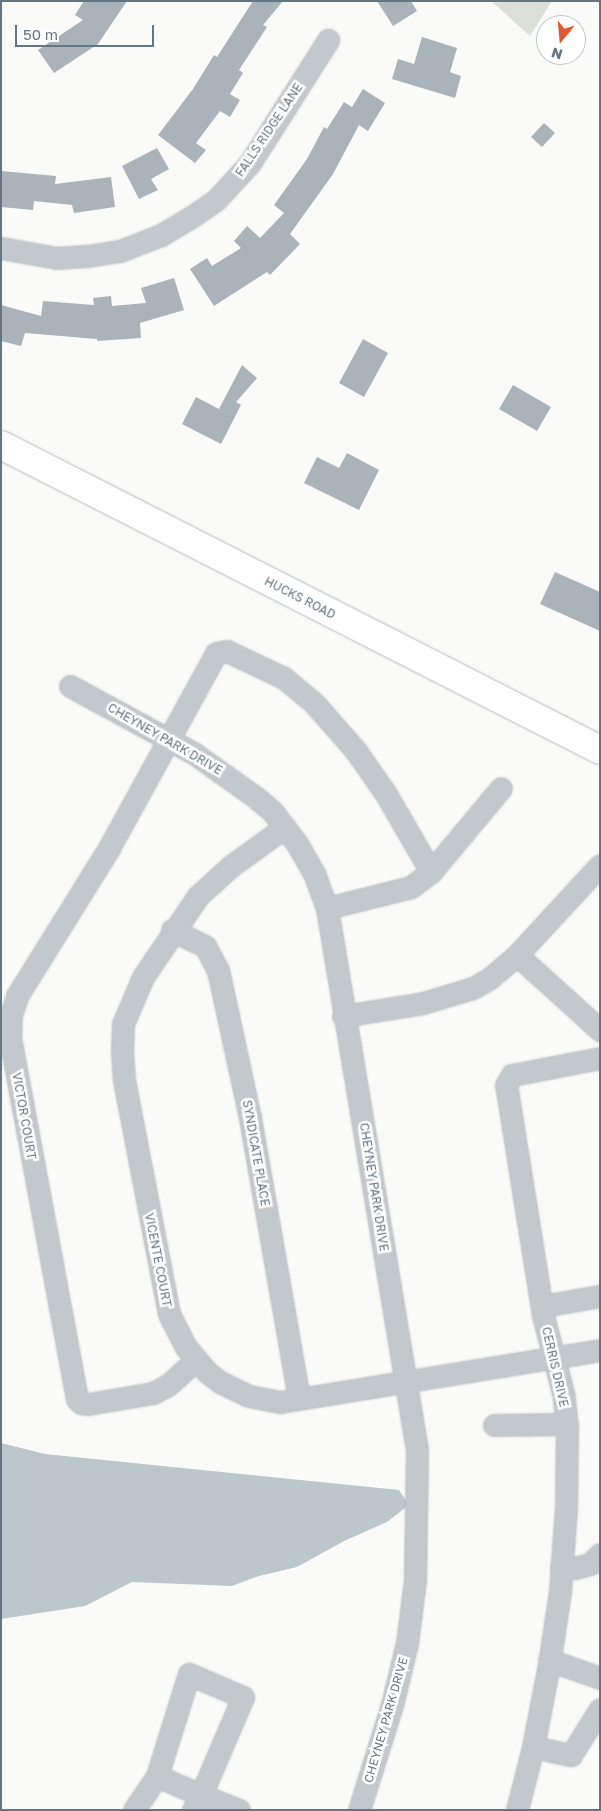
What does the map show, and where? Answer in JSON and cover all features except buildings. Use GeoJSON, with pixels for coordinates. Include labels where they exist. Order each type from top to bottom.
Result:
{"type":"FeatureCollection","features":[{"type":"Feature","properties":{"kind":"main road","name":"HUCKS ROAD"},"geometry":{"type":"LineString","coordinates":[[1,445],[600,750]]}},
{"type":"Feature","properties":{"kind":"street","name":"FALLS RIDGE LANE"},"geometry":{"type":"LineString","coordinates":[[1,248],[57,258],[88,256],[128,248],[161,235],[193,216],[216,200],[250,163],[328,40]]}},
{"type":"Feature","properties":{"kind":"street"},"geometry":{"type":"LineString","coordinates":[[169,740],[216,653],[227,652],[284,678],[314,703],[356,751],[386,794],[431,872]]}},
{"type":"Feature","properties":{"kind":"street","name":"CHEYNEY PARK DRIVE"},"geometry":{"type":"LineString","coordinates":[[70,686],[169,740],[238,783],[272,812],[306,857],[326,908],[343,1016],[361,1105],[417,1450],[412,1612],[401,1674],[359,1810]]}},
{"type":"Feature","properties":{"kind":"street","name":"VICTOR COURT"},"geometry":{"type":"LineString","coordinates":[[169,740],[109,848],[17,996],[11,1015],[10,1039],[77,1399],[81,1403],[88,1404],[153,1393],[168,1385],[196,1360]]}},
{"type":"Feature","properties":{"kind":"street"},"geometry":{"type":"LineString","coordinates":[[326,908],[411,887],[431,872],[500,788]]}},
{"type":"Feature","properties":{"kind":"street","name":"VICENTE COURT"},"geometry":{"type":"LineString","coordinates":[[285,827],[212,882],[198,896],[172,930],[142,977],[123,1024],[124,1080],[169,1314],[186,1347],[196,1360],[220,1382],[249,1396],[280,1402],[600,1350]]}},
{"type":"Feature","properties":{"kind":"street"},"geometry":{"type":"LineString","coordinates":[[343,1016],[423,1003],[473,988],[490,978],[517,955],[600,865]]}},
{"type":"Feature","properties":{"kind":"street","name":"SYNDICATE PLACE"},"geometry":{"type":"LineString","coordinates":[[172,930],[206,946],[218,970],[250,1118],[299,1399]]}},
{"type":"Feature","properties":{"kind":"street"},"geometry":{"type":"LineString","coordinates":[[517,955],[600,1030]]}},
{"type":"Feature","properties":{"kind":"street","name":"CERRIS DRIVE"},"geometry":{"type":"LineString","coordinates":[[517,1810],[533,1747],[549,1660],[566,1508],[567,1424],[564,1397],[542,1306],[506,1085],[512,1075],[600,1058]]}},
{"type":"Feature","properties":{"kind":"street"},"geometry":{"type":"LineString","coordinates":[[542,1306],[600,1296]]}},
{"type":"Feature","properties":{"kind":"street"},"geometry":{"type":"LineString","coordinates":[[494,1425],[567,1424]]}},
{"type":"Feature","properties":{"kind":"street"},"geometry":{"type":"LineString","coordinates":[[561,1566],[575,1568],[590,1564],[600,1554]]}},
{"type":"Feature","properties":{"kind":"street"},"geometry":{"type":"LineString","coordinates":[[549,1660],[600,1678]]}},
{"type":"Feature","properties":{"kind":"street"},"geometry":{"type":"LineString","coordinates":[[134,1810],[157,1776],[189,1674],[243,1697],[197,1802]]}},
{"type":"Feature","properties":{"kind":"street"},"geometry":{"type":"LineString","coordinates":[[533,1747],[570,1756],[600,1709]]}},
{"type":"Feature","properties":{"kind":"street"},"geometry":{"type":"LineString","coordinates":[[157,1776],[197,1802],[239,1810]]}},
{"type":"Feature","properties":{"kind":"shaded area"},"geometry":{"type":"Polygon","coordinates":[[[491,1],[552,1],[543,15],[536,15],[536,26],[530,36],[491,1]]]}},
{"type":"Feature","properties":{"kind":"shaded area"},"geometry":{"type":"Polygon","coordinates":[[[1,1443],[45,1454],[399,1490],[409,1505],[387,1522],[344,1541],[297,1567],[259,1576],[232,1586],[132,1582],[85,1606],[1,1619],[1,1443]]]}}]}
